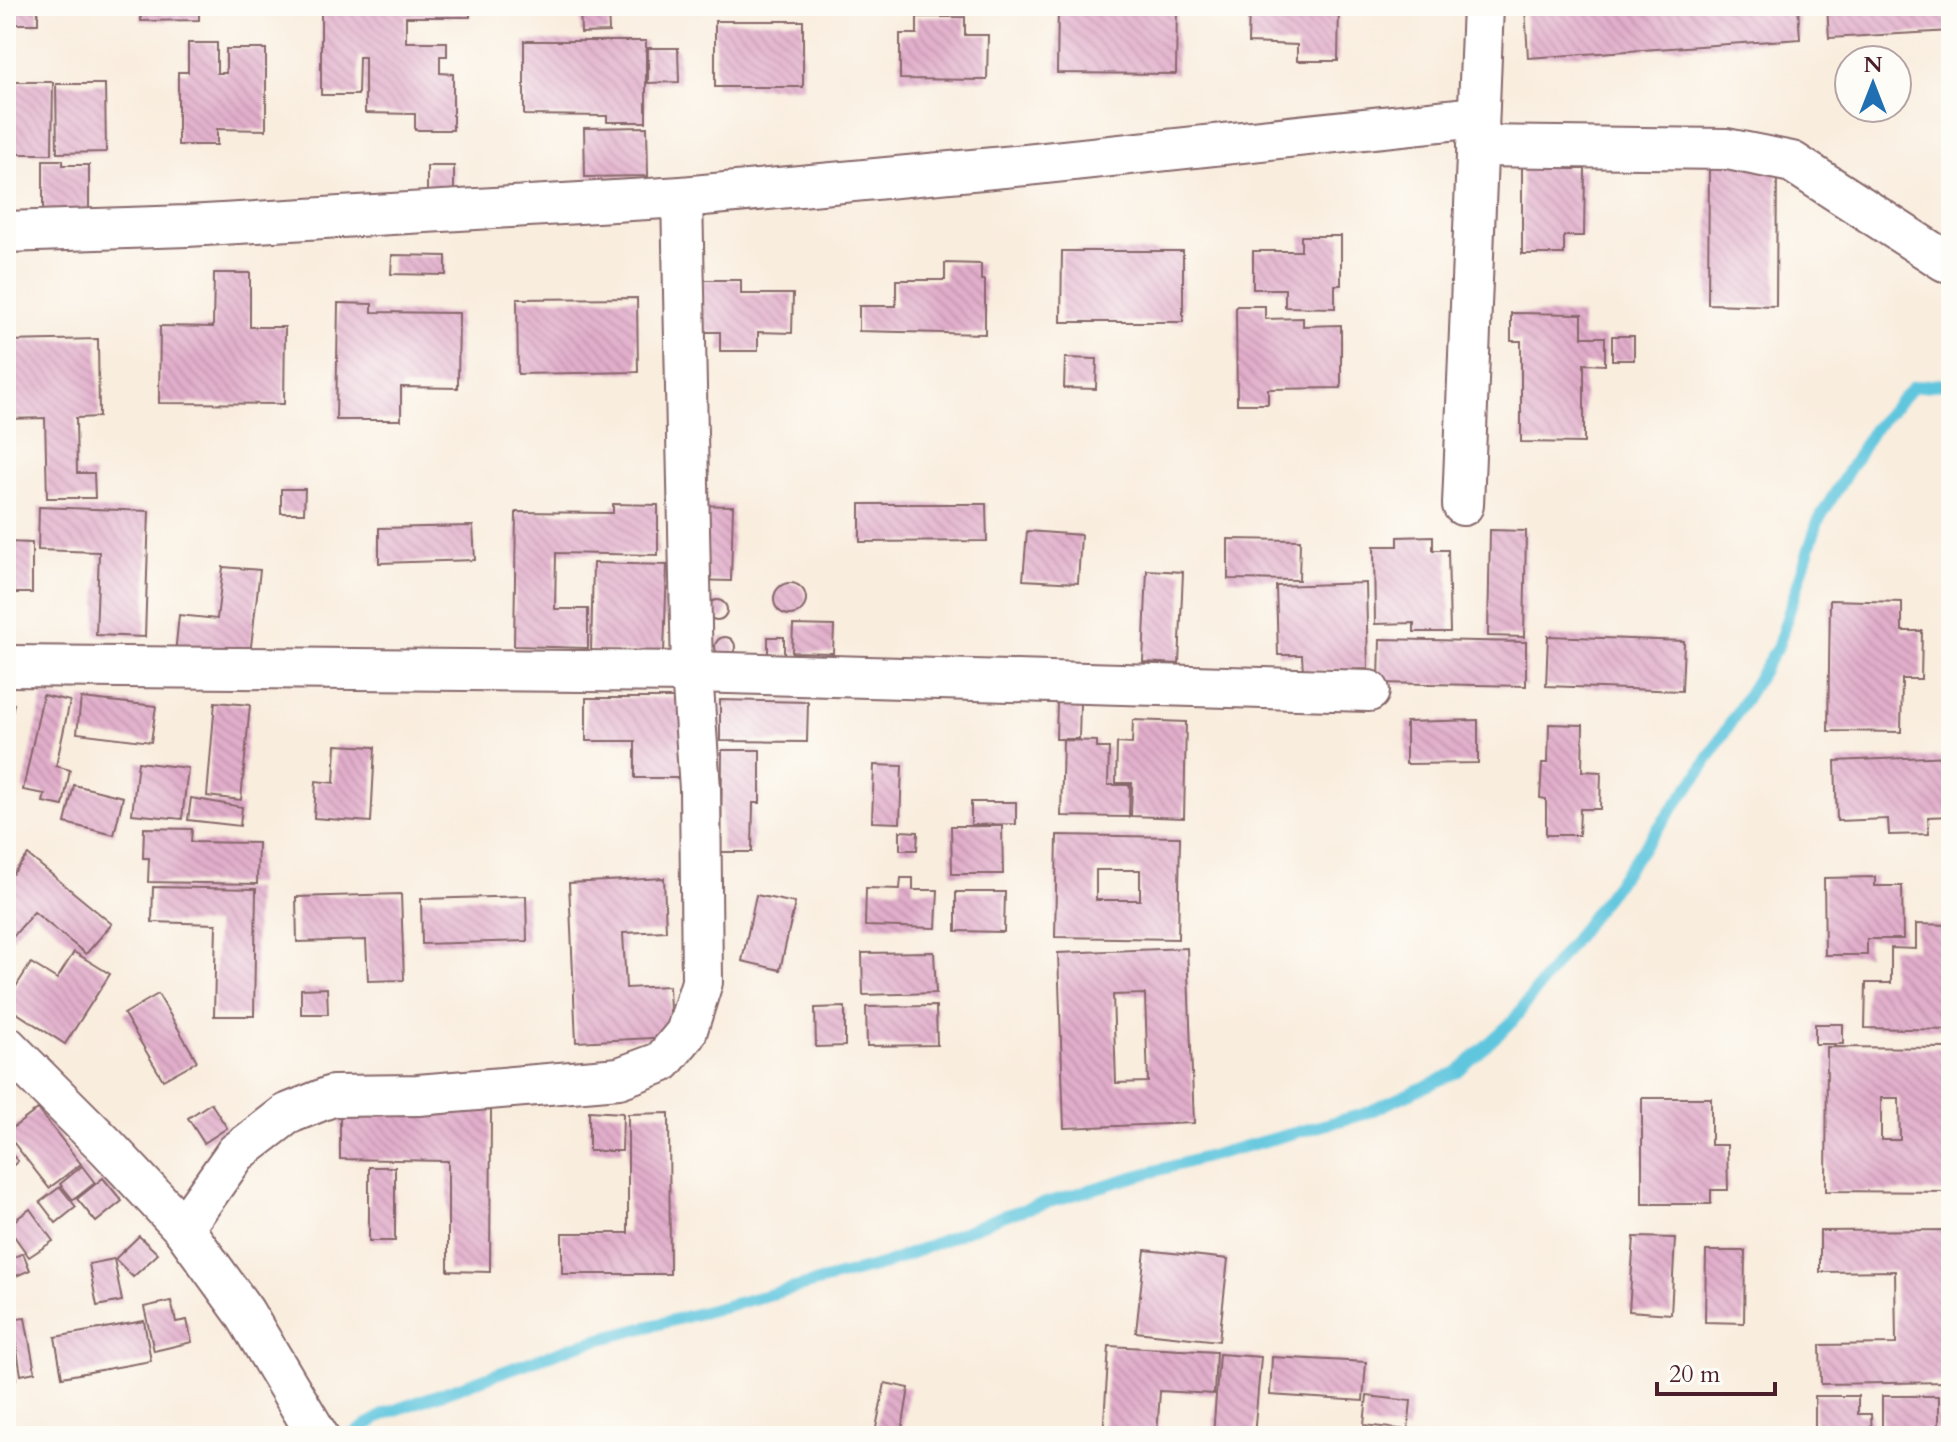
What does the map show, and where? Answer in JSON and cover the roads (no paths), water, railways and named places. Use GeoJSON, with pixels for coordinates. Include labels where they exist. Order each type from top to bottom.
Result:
{"type":"FeatureCollection","features":[{"type":"Feature","properties":{"kind":"street"},"geometry":{"type":"LineString","coordinates":[[1463,505],[1483,6]]}},
{"type":"Feature","properties":{"kind":"street"},"geometry":{"type":"LineString","coordinates":[[6,232],[203,225],[682,197],[1010,166],[1477,132],[1727,149],[1792,162],[1951,262]]}},
{"type":"Feature","properties":{"kind":"street"},"geometry":{"type":"LineString","coordinates":[[183,1228],[236,1153],[287,1114],[332,1096],[418,1095],[619,1078],[662,1062],[686,1033],[702,982],[700,789],[692,672],[682,197]]}},
{"type":"Feature","properties":{"kind":"street"},"geometry":{"type":"LineString","coordinates":[[6,666],[692,672],[1369,691]]}},
{"type":"Feature","properties":{"kind":"street"},"geometry":{"type":"LineString","coordinates":[[6,1046],[183,1228],[244,1312],[314,1428]]}},
{"type":"Feature","properties":{"kind":"waterway"},"geometry":{"type":"LineString","coordinates":[[350,1436],[384,1414],[575,1346],[885,1264],[1002,1216],[1364,1114],[1457,1072],[1512,1022],[1698,775],[1778,646],[1818,521],[1873,430],[1913,387],[1951,383]]}}]}
